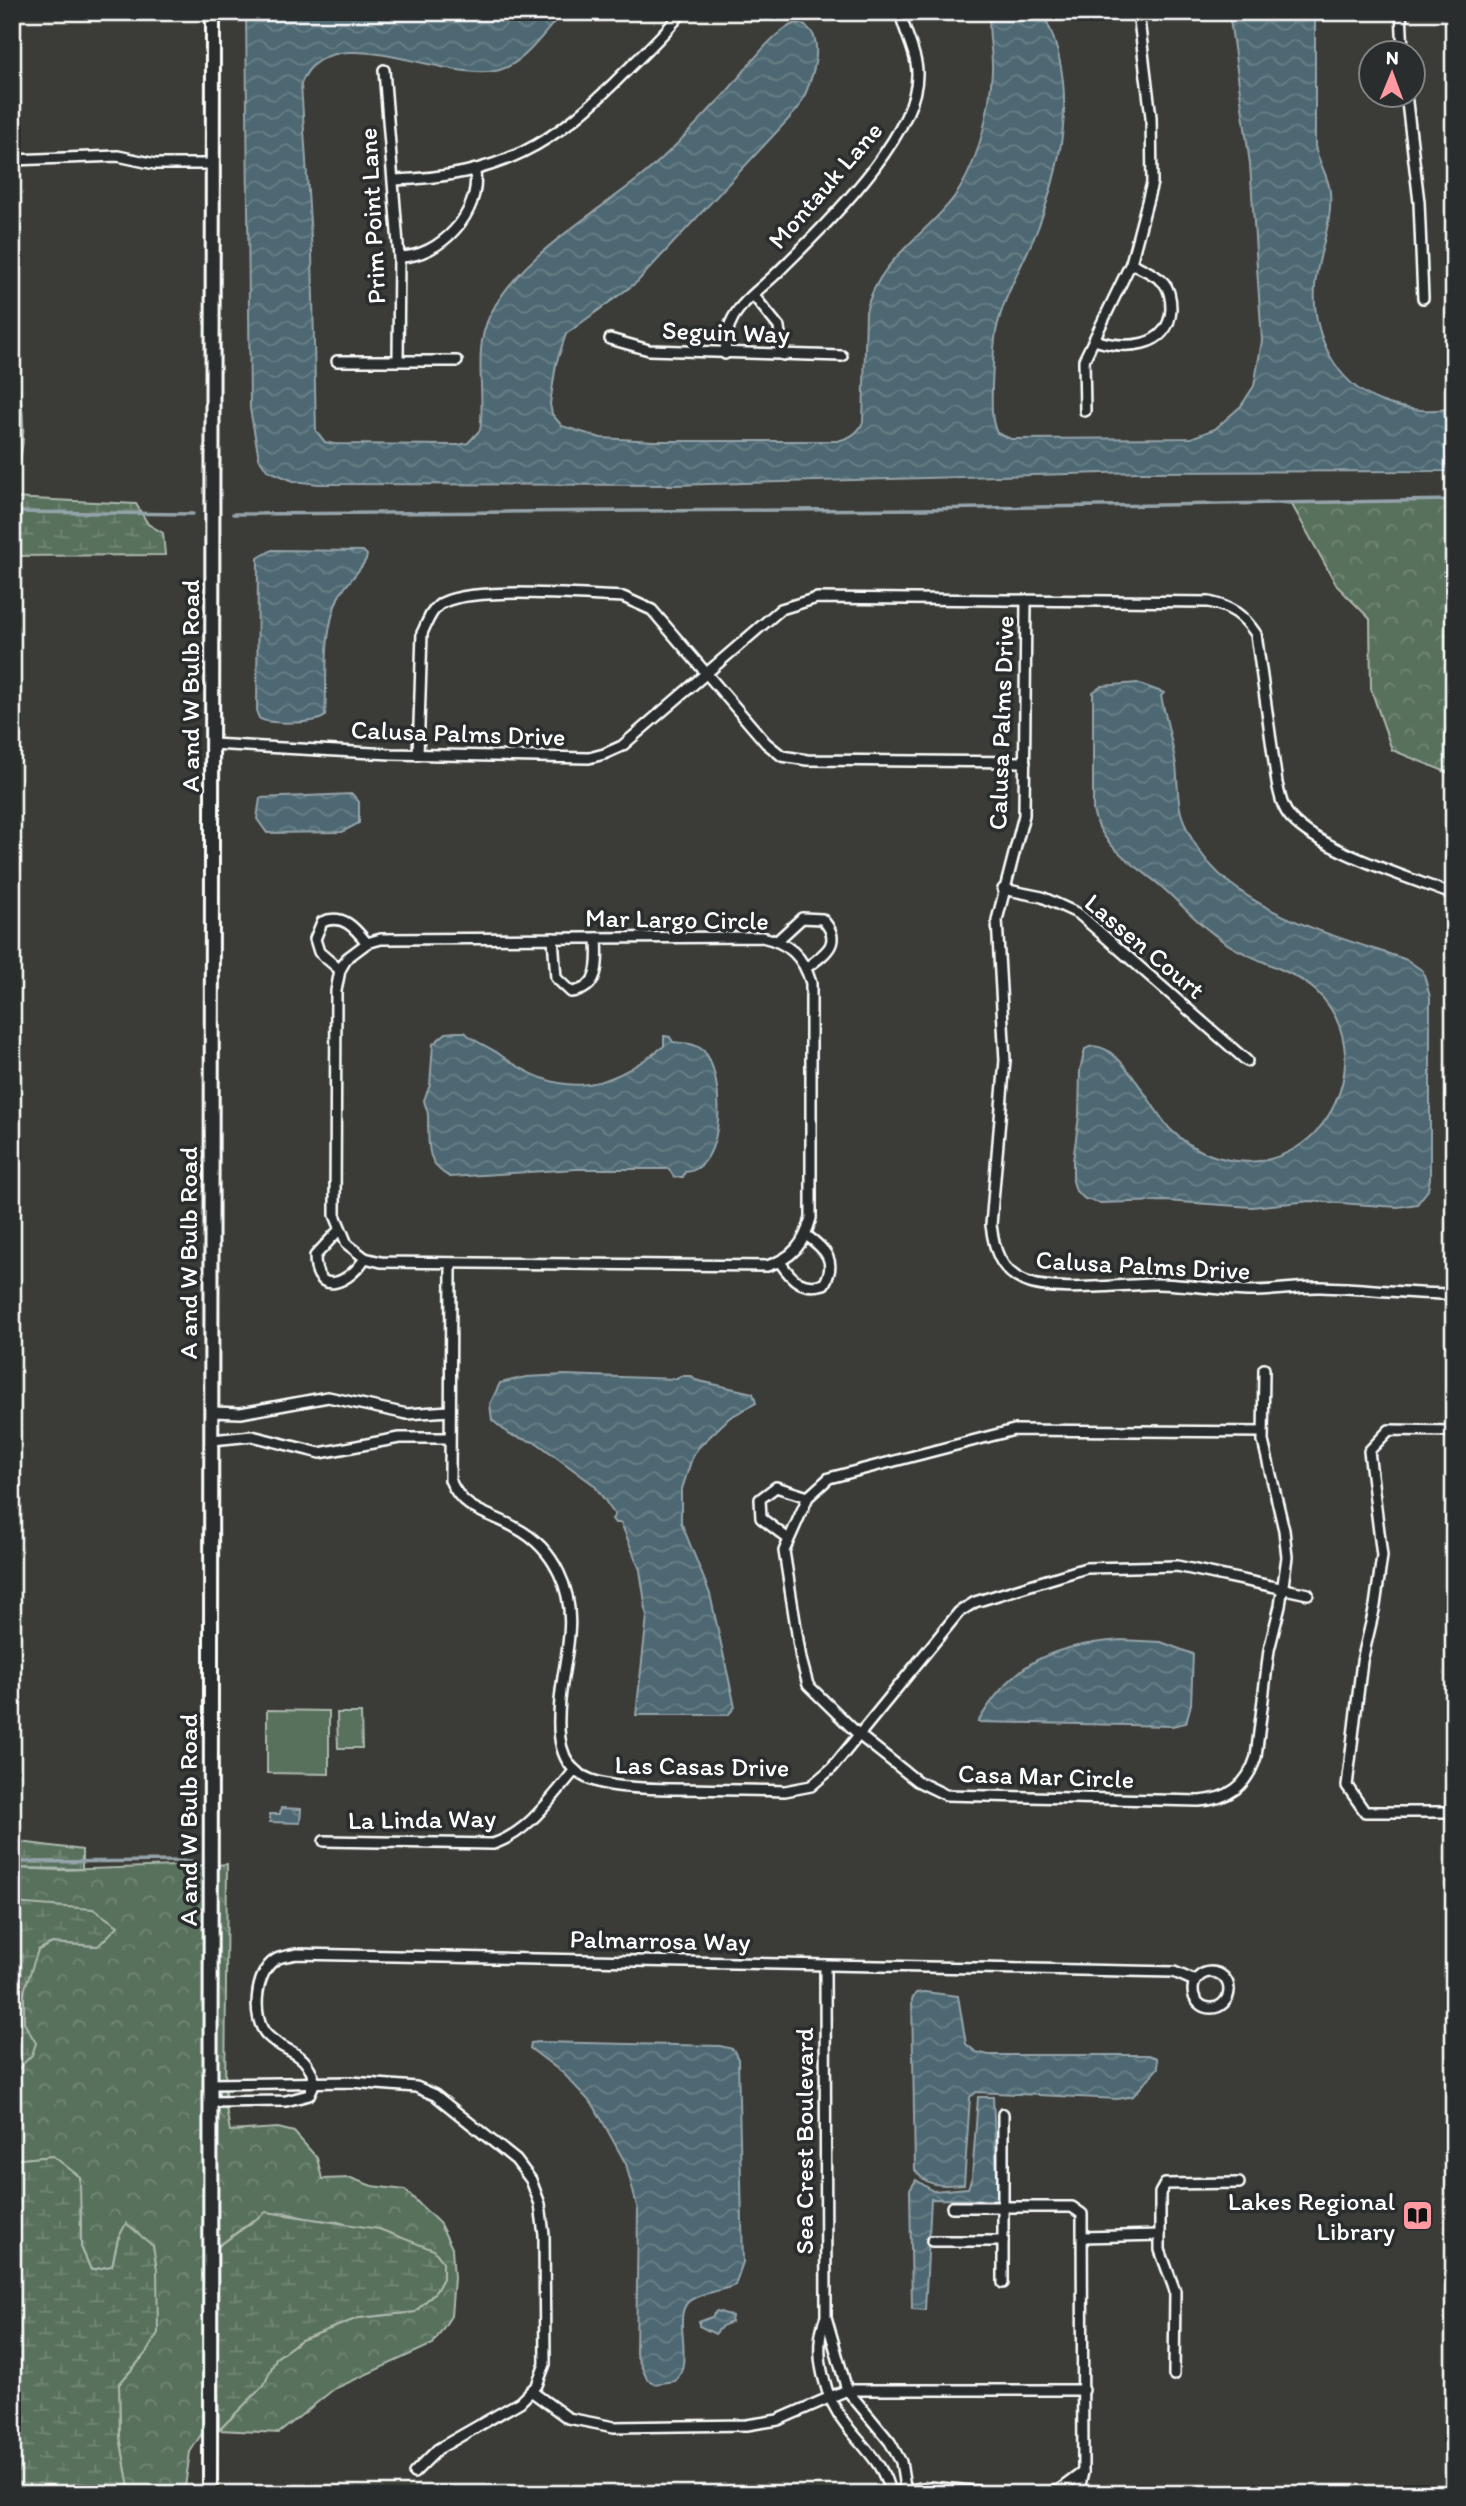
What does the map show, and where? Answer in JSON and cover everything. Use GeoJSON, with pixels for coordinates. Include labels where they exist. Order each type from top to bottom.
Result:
{"type":"FeatureCollection","features":[{"type":"Feature","properties":{"kind":"street","name":"A and W Bulb Road"},"geometry":{"type":"LineString","coordinates":[[210,2494],[213,12]]}},
{"type":"Feature","properties":{"kind":"street"},"geometry":{"type":"LineString","coordinates":[[394,180],[475,172],[520,155],[567,127],[610,89],[682,12]]}},
{"type":"Feature","properties":{"kind":"street","name":"Montauk Lane"},"geometry":{"type":"LineString","coordinates":[[725,354],[727,332],[734,315],[879,163],[901,129],[910,107],[916,64],[900,12]]}},
{"type":"Feature","properties":{"kind":"street"},"geometry":{"type":"LineString","coordinates":[[1085,411],[1083,367],[1116,289],[1131,263],[1147,208],[1154,163],[1138,12]]}},
{"type":"Feature","properties":{"kind":"street"},"geometry":{"type":"LineString","coordinates":[[1401,12],[1402,38]]}},
{"type":"Feature","properties":{"kind":"street","name":"Prim Point Lane"},"geometry":{"type":"LineString","coordinates":[[384,70],[399,257],[398,360]]}},
{"type":"Feature","properties":{"kind":"street"},"geometry":{"type":"LineString","coordinates":[[1408,108],[1419,202],[1423,298]]}},
{"type":"Feature","properties":{"kind":"street"},"geometry":{"type":"LineString","coordinates":[[12,160],[110,156],[132,157],[155,164],[213,164]]}},
{"type":"Feature","properties":{"kind":"street"},"geometry":{"type":"LineString","coordinates":[[399,257],[422,254],[455,228],[474,201],[475,172]]}},
{"type":"Feature","properties":{"kind":"street"},"geometry":{"type":"LineString","coordinates":[[1094,341],[1116,346],[1139,345],[1160,335],[1170,316],[1170,297],[1163,282],[1131,263]]}},
{"type":"Feature","properties":{"kind":"street"},"geometry":{"type":"LineString","coordinates":[[754,296],[779,327],[783,355]]}},
{"type":"Feature","properties":{"kind":"street","name":"Seguin Way"},"geometry":{"type":"LineString","coordinates":[[610,339],[649,350],[842,356]]}},
{"type":"Feature","properties":{"kind":"street"},"geometry":{"type":"LineString","coordinates":[[337,361],[457,361]]}},
{"type":"Feature","properties":{"kind":"street"},"geometry":{"type":"LineString","coordinates":[[418,755],[422,633],[430,615],[439,604],[469,594],[623,597],[652,610],[766,743],[782,756],[807,760],[1025,762]]}},
{"type":"Feature","properties":{"kind":"street","name":"Calusa Palms Drive"},"geometry":{"type":"LineString","coordinates":[[212,744],[418,755],[589,758],[622,746],[781,609],[793,604],[817,598],[1209,602],[1229,606],[1246,619],[1256,634],[1277,783],[1282,805],[1291,818],[1305,831],[1332,846],[1454,895]]}},
{"type":"Feature","properties":{"kind":"street","name":"Calusa Palms Drive"},"geometry":{"type":"LineString","coordinates":[[1026,600],[1024,815],[997,920],[1005,1060],[991,1225],[994,1250],[1007,1270],[1025,1282],[1048,1286],[1186,1284],[1264,1292],[1297,1286],[1348,1287],[1411,1294],[1454,1294]]}},
{"type":"Feature","properties":{"kind":"street","name":"Lassen Court"},"geometry":{"type":"LineString","coordinates":[[1003,889],[1042,897],[1079,914],[1247,1061]]}},
{"type":"Feature","properties":{"kind":"street"},"geometry":{"type":"LineString","coordinates":[[340,970],[318,952],[315,939],[322,922],[330,919],[344,920],[367,943],[356,949],[340,970],[335,1009],[335,1214],[339,1230],[347,1244],[365,1258],[381,1262],[451,1265],[768,1266],[780,1262],[800,1246],[811,1219],[811,983],[806,968],[825,953],[832,941],[831,928],[822,919],[802,918],[778,941]]}},
{"type":"Feature","properties":{"kind":"street","name":"Mar Largo Circle"},"geometry":{"type":"LineString","coordinates":[[367,943],[381,939],[762,937],[778,941],[799,956],[806,968]]}},
{"type":"Feature","properties":{"kind":"street"},"geometry":{"type":"LineString","coordinates":[[553,938],[556,978],[571,992],[589,986],[594,981],[597,938]]}},
{"type":"Feature","properties":{"kind":"street"},"geometry":{"type":"LineString","coordinates":[[339,1230],[315,1256],[315,1269],[324,1281],[335,1284],[348,1279],[365,1258]]}},
{"type":"Feature","properties":{"kind":"street"},"geometry":{"type":"LineString","coordinates":[[780,1262],[798,1284],[810,1288],[824,1284],[831,1272],[830,1258],[822,1246],[806,1235]]}},
{"type":"Feature","properties":{"kind":"street"},"geometry":{"type":"LineString","coordinates":[[451,1265],[448,1466],[456,1492],[477,1512],[514,1527],[535,1541],[553,1563],[564,1585],[570,1629],[556,1728],[564,1754],[575,1770]]}},
{"type":"Feature","properties":{"kind":"street","name":"Casa Mar Circle"},"geometry":{"type":"LineString","coordinates":[[1263,1432],[1014,1430],[843,1472],[818,1485],[808,1497],[787,1538],[784,1565],[804,1673],[816,1695],[859,1735],[927,1788],[946,1795],[1199,1801],[1224,1797],[1245,1782],[1256,1757],[1269,1650],[1283,1588],[1287,1545],[1267,1464],[1263,1432],[1264,1369]]}},
{"type":"Feature","properties":{"kind":"street"},"geometry":{"type":"LineString","coordinates":[[212,1412],[241,1413],[328,1397],[407,1414],[449,1411]]}},
{"type":"Feature","properties":{"kind":"street"},"geometry":{"type":"LineString","coordinates":[[1454,1431],[1389,1430],[1368,1451],[1382,1556],[1376,1606],[1362,1661],[1347,1786],[1365,1812],[1454,1812]]}},
{"type":"Feature","properties":{"kind":"street"},"geometry":{"type":"LineString","coordinates":[[212,1440],[252,1436],[320,1453],[399,1438],[449,1438]]}},
{"type":"Feature","properties":{"kind":"street"},"geometry":{"type":"LineString","coordinates":[[787,1538],[765,1524],[759,1512],[760,1499],[776,1487],[808,1497]]}},
{"type":"Feature","properties":{"kind":"street","name":"Las Casas Drive"},"geometry":{"type":"LineString","coordinates":[[575,1770],[590,1781],[620,1788],[798,1790],[821,1779],[952,1618],[975,1602],[1086,1568],[1177,1566],[1308,1594]]}},
{"type":"Feature","properties":{"kind":"street","name":"La Linda Way"},"geometry":{"type":"LineString","coordinates":[[324,1841],[500,1842],[520,1831],[575,1770]]}},
{"type":"Feature","properties":{"kind":"street","name":"Palmarrosa Way"},"geometry":{"type":"LineString","coordinates":[[315,2082],[309,2064],[266,2034],[261,2022],[258,1994],[261,1978],[274,1960],[296,1954],[1174,1972],[1195,1981]]}},
{"type":"Feature","properties":{"kind":"street","name":"Sea Crest Boulevard"},"geometry":{"type":"LineString","coordinates":[[825,1965],[825,2317],[820,2344],[821,2363],[830,2398],[845,2424],[876,2459],[890,2493]]}},
{"type":"Feature","properties":{"kind":"street","name":"Palmarrosa Way"},"geometry":{"type":"LineString","coordinates":[[1205,1973],[1219,1975],[1227,1984],[1226,2000],[1214,2008],[1201,2005],[1193,1994],[1195,1981],[1205,1973]]}},
{"type":"Feature","properties":{"kind":"street"},"geometry":{"type":"LineString","coordinates":[[211,2102],[286,2101],[309,2095],[315,2082]]}},
{"type":"Feature","properties":{"kind":"street"},"geometry":{"type":"LineString","coordinates":[[211,2084],[315,2082],[416,2087],[435,2095],[516,2160],[531,2180],[540,2204],[544,2235],[545,2364],[531,2391],[520,2402],[438,2449],[414,2473]]}},
{"type":"Feature","properties":{"kind":"street"},"geometry":{"type":"LineString","coordinates":[[1003,2114],[1003,2283]]}},
{"type":"Feature","properties":{"kind":"street"},"geometry":{"type":"LineString","coordinates":[[1174,2375],[1175,2291],[1160,2250],[1160,2193],[1165,2184],[1239,2183]]}},
{"type":"Feature","properties":{"kind":"street"},"geometry":{"type":"LineString","coordinates":[[953,2207],[1072,2207],[1080,2210],[1083,2237],[1083,2472],[1078,2494]]}},
{"type":"Feature","properties":{"kind":"street"},"geometry":{"type":"LineString","coordinates":[[1083,2237],[1160,2235]]}},
{"type":"Feature","properties":{"kind":"street"},"geometry":{"type":"LineString","coordinates":[[932,2241],[1003,2241]]}},
{"type":"Feature","properties":{"kind":"street","name":"Sea Crest Boulevard"},"geometry":{"type":"LineString","coordinates":[[825,2317],[847,2390],[890,2442],[901,2462],[906,2491]]}},
{"type":"Feature","properties":{"kind":"street"},"geometry":{"type":"LineString","coordinates":[[531,2391],[568,2418],[614,2427],[747,2425],[778,2420],[847,2390],[1083,2390]]}},
{"type":"Feature","properties":{"kind":"street"},"geometry":{"type":"LineString","coordinates":[[1047,2494],[1059,2490],[1083,2472]]}},
{"type":"Feature","properties":{"kind":"street"},"geometry":{"type":"LineString","coordinates":[[890,2493],[968,2489],[1007,2494]]}},
{"type":"Feature","properties":{"kind":"green space"},"geometry":{"type":"Polygon","coordinates":[[[12,362],[20,392],[23,438],[18,468],[12,482],[12,362]]]}},
{"type":"Feature","properties":{"kind":"green space"},"geometry":{"type":"Polygon","coordinates":[[[12,498],[136,504],[148,524],[163,533],[165,555],[12,556],[12,498]]]}},
{"type":"Feature","properties":{"kind":"green space"},"geometry":{"type":"Polygon","coordinates":[[[1454,500],[1454,775],[1392,750],[1371,689],[1370,619],[1337,586],[1291,503],[1454,500]]]}},
{"type":"Feature","properties":{"kind":"green space"},"geometry":{"type":"Polygon","coordinates":[[[267,1710],[329,1711],[329,1774],[267,1773],[267,1710]]]}},
{"type":"Feature","properties":{"kind":"green space"},"geometry":{"type":"Polygon","coordinates":[[[337,1713],[361,1713],[362,1748],[338,1748],[337,1713]]]}},
{"type":"Feature","properties":{"kind":"green space"},"geometry":{"type":"Polygon","coordinates":[[[12,1841],[82,1850],[82,1869],[12,1868],[12,1841]]]}},
{"type":"Feature","properties":{"kind":"green space"},"geometry":{"type":"Polygon","coordinates":[[[227,1864],[225,2102],[230,2131],[278,2128],[294,2132],[317,2158],[322,2179],[351,2178],[372,2186],[405,2190],[440,2224],[452,2248],[454,2278],[451,2316],[433,2344],[334,2389],[279,2433],[219,2430],[264,2385],[276,2358],[301,2340],[358,2318],[415,2312],[436,2291],[443,2278],[443,2262],[434,2250],[338,2222],[309,2219],[282,2212],[252,2221],[216,2248],[217,1865],[227,1864]]]}},
{"type":"Feature","properties":{"kind":"green space"},"geometry":{"type":"Polygon","coordinates":[[[205,1865],[204,2430],[190,2452],[184,2494],[130,2494],[120,2437],[119,2384],[144,2355],[156,2335],[158,2325],[152,2300],[118,2239],[112,2266],[91,2270],[81,2247],[81,2208],[53,2156],[12,2160],[12,2069],[17,2070],[26,1977],[38,1950],[52,1943],[97,1946],[12,1903],[12,1868],[60,1870],[205,1865]]]}},
{"type":"Feature","properties":{"kind":"green space"},"geometry":{"type":"Polygon","coordinates":[[[12,1903],[93,1909],[118,1926],[98,1946],[52,1943],[38,1950],[24,1991],[24,2023],[36,2043],[32,2055],[17,2070],[12,2069],[12,1903]]]}},
{"type":"Feature","properties":{"kind":"green space"},"geometry":{"type":"Polygon","coordinates":[[[53,2156],[80,2177],[81,2247],[91,2270],[112,2266],[118,2239],[126,2223],[153,2246],[157,2269],[158,2333],[146,2353],[119,2384],[120,2437],[130,2494],[12,2494],[12,2160],[53,2156]]]}},
{"type":"Feature","properties":{"kind":"green space"},"geometry":{"type":"Polygon","coordinates":[[[266,2212],[379,2229],[434,2250],[443,2262],[443,2278],[436,2291],[415,2312],[358,2318],[301,2340],[276,2358],[264,2385],[219,2430],[216,2248],[266,2212]]]}},
{"type":"Feature","properties":{"kind":"water"},"geometry":{"type":"Polygon","coordinates":[[[246,12],[413,15],[432,12],[563,12],[524,55],[505,68],[495,71],[472,72],[360,52],[335,54],[315,64],[301,84],[312,253],[316,431],[325,442],[334,444],[458,445],[468,443],[480,430],[481,357],[485,329],[490,315],[518,275],[556,240],[659,161],[726,92],[765,46],[796,23],[807,27],[814,36],[816,48],[812,75],[797,110],[637,282],[566,334],[556,364],[550,404],[552,414],[562,426],[601,438],[655,441],[837,441],[856,432],[863,422],[866,312],[872,293],[893,261],[934,220],[959,190],[978,148],[991,86],[990,12],[1042,12],[1054,38],[1064,92],[1064,120],[1055,174],[1038,228],[1014,280],[996,332],[992,404],[997,433],[1011,439],[1191,438],[1215,429],[1241,406],[1254,386],[1262,341],[1250,164],[1229,12],[1315,12],[1315,146],[1329,186],[1330,204],[1315,287],[1315,305],[1322,339],[1339,369],[1364,393],[1380,401],[1407,408],[1436,410],[1454,407],[1454,471],[1139,472],[674,485],[319,484],[293,481],[267,470],[259,458],[250,409],[246,12]]]}},
{"type":"Feature","properties":{"kind":"water"},"geometry":{"type":"Polygon","coordinates":[[[272,550],[363,551],[367,555],[338,598],[333,613],[328,642],[325,716],[320,719],[282,723],[259,718],[257,713],[258,558],[272,550]]]}},
{"type":"Feature","properties":{"kind":"water"},"geometry":{"type":"Polygon","coordinates":[[[1137,683],[1164,693],[1161,696],[1176,765],[1181,813],[1195,845],[1217,872],[1243,893],[1274,911],[1307,926],[1407,960],[1423,971],[1430,997],[1430,1178],[1428,1190],[1417,1204],[1398,1207],[1310,1201],[1252,1207],[1165,1201],[1100,1203],[1085,1199],[1076,1191],[1073,1161],[1079,1116],[1080,1070],[1085,1049],[1097,1046],[1109,1051],[1121,1062],[1163,1121],[1186,1142],[1210,1155],[1237,1161],[1269,1159],[1297,1148],[1319,1128],[1335,1103],[1344,1075],[1344,1046],[1335,1017],[1316,991],[1298,978],[1246,954],[1216,936],[1163,888],[1121,855],[1097,824],[1093,811],[1093,692],[1102,686],[1137,683]]]}},
{"type":"Feature","properties":{"kind":"water"},"geometry":{"type":"Polygon","coordinates":[[[352,794],[359,802],[359,823],[342,832],[267,833],[257,819],[260,798],[352,794]]]}},
{"type":"Feature","properties":{"kind":"water"},"geometry":{"type":"Polygon","coordinates":[[[465,1032],[541,1078],[581,1085],[620,1074],[641,1062],[664,1046],[664,1036],[670,1037],[673,1042],[697,1046],[711,1062],[716,1079],[718,1119],[709,1155],[699,1167],[685,1172],[683,1177],[674,1177],[669,1169],[576,1169],[450,1177],[442,1172],[432,1159],[424,1100],[430,1085],[433,1044],[446,1033],[465,1032]]]}},
{"type":"Feature","properties":{"kind":"water"},"geometry":{"type":"Polygon","coordinates":[[[564,1375],[677,1379],[680,1376],[692,1376],[695,1380],[753,1393],[756,1403],[729,1418],[693,1455],[681,1492],[681,1522],[710,1594],[735,1707],[728,1715],[636,1715],[647,1616],[640,1570],[621,1523],[615,1523],[612,1519],[615,1515],[594,1485],[537,1443],[510,1435],[492,1420],[490,1404],[500,1383],[526,1377],[564,1375]]]}},
{"type":"Feature","properties":{"kind":"water"},"geometry":{"type":"Polygon","coordinates":[[[1121,1640],[1161,1642],[1193,1654],[1191,1704],[1186,1723],[1172,1726],[978,1722],[1006,1684],[1037,1660],[1075,1646],[1121,1640]]]}},
{"type":"Feature","properties":{"kind":"water"},"geometry":{"type":"Polygon","coordinates":[[[281,1808],[301,1809],[300,1823],[270,1822],[270,1814],[280,1814],[281,1808]]]}},
{"type":"Feature","properties":{"kind":"water"},"geometry":{"type":"Polygon","coordinates":[[[916,1993],[958,1996],[966,2044],[976,2052],[989,2055],[1149,2055],[1157,2058],[1158,2068],[1133,2096],[1118,2099],[976,2092],[970,2097],[964,2184],[931,2183],[915,2170],[912,1999],[916,1993]]]}},
{"type":"Feature","properties":{"kind":"water"},"geometry":{"type":"Polygon","coordinates":[[[531,2043],[720,2046],[733,2049],[738,2059],[743,2262],[735,2285],[697,2296],[688,2302],[684,2309],[683,2362],[681,2373],[675,2381],[655,2384],[647,2379],[636,2354],[638,2210],[626,2164],[594,2106],[564,2074],[530,2048],[531,2043]]]}},
{"type":"Feature","properties":{"kind":"water"},"geometry":{"type":"Polygon","coordinates":[[[978,2097],[993,2097],[998,2200],[931,2199],[925,2310],[912,2309],[910,2190],[916,2180],[933,2191],[968,2188],[972,2177],[978,2097]]]}},
{"type":"Feature","properties":{"kind":"water"},"geometry":{"type":"Polygon","coordinates":[[[717,2311],[732,2316],[731,2322],[722,2326],[715,2334],[699,2326],[699,2322],[712,2317],[717,2311]]]}},
{"type":"Feature","properties":{"kind":"waterway"},"geometry":{"type":"LineString","coordinates":[[233,514],[924,509],[1454,500]]}},
{"type":"Feature","properties":{"kind":"waterway"},"geometry":{"type":"LineString","coordinates":[[12,512],[193,514]]}},
{"type":"Feature","properties":{"kind":"waterway"},"geometry":{"type":"LineString","coordinates":[[12,1862],[195,1861]]}},
{"type":"Feature","properties":{"kind":"place","name":"Lakes Regional Library"},"geometry":{"type":"Point","coordinates":[1418,2216]}}]}
